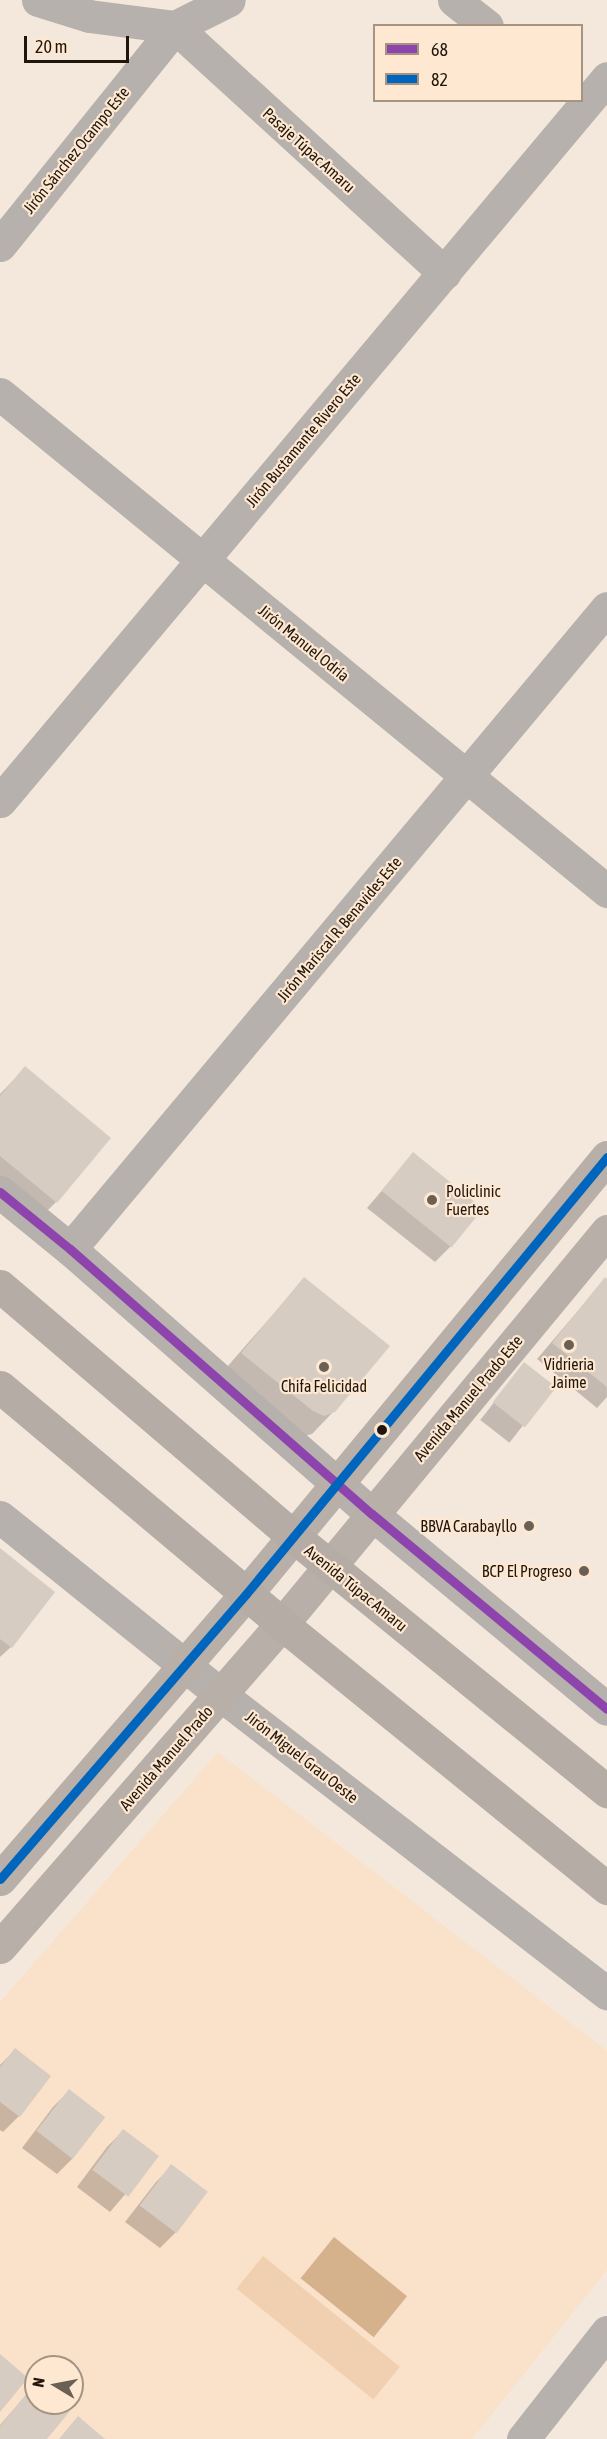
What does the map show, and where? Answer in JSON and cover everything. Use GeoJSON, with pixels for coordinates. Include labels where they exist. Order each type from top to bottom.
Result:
{"type":"FeatureCollection","features":[{"type":"Feature","properties":{"kind":"highway","name":"Avenida Túpac Amaru"},"geometry":{"type":"LineString","coordinates":[[0,1286],[330,1567],[607,1791]]}},
{"type":"Feature","properties":{"kind":"highway"},"geometry":{"type":"LineString","coordinates":[[0,1387],[282,1624],[607,1888]]}},
{"type":"Feature","properties":{"kind":"main road"},"geometry":{"type":"LineString","coordinates":[[0,1879],[339,1484],[607,1157]]}},
{"type":"Feature","properties":{"kind":"main road","name":"Avenida Manuel Prado Este"},"geometry":{"type":"LineString","coordinates":[[330,1567],[607,1231]]}},
{"type":"Feature","properties":{"kind":"main road","name":"Avenida Manuel Prado"},"geometry":{"type":"LineString","coordinates":[[0,1947],[330,1567]]}},
{"type":"Feature","properties":{"kind":"street"},"geometry":{"type":"LineString","coordinates":[[38,0],[89,16],[175,27],[229,0]]}},
{"type":"Feature","properties":{"kind":"street"},"geometry":{"type":"LineString","coordinates":[[454,0],[484,24]]}},
{"type":"Feature","properties":{"kind":"street","name":"Jirón Sánchez Ocampo Este"},"geometry":{"type":"LineString","coordinates":[[0,245],[175,27]]}},
{"type":"Feature","properties":{"kind":"street","name":"Pasaje Túpac Amaru"},"geometry":{"type":"LineString","coordinates":[[175,27],[444,273]]}},
{"type":"Feature","properties":{"kind":"street","name":"Jirón Bustamante Rivero Este"},"geometry":{"type":"LineString","coordinates":[[0,801],[444,273],[591,109],[607,78]]}},
{"type":"Feature","properties":{"kind":"street","name":"Jirón Manuel Odría"},"geometry":{"type":"LineString","coordinates":[[0,394],[607,891]]}},
{"type":"Feature","properties":{"kind":"street","name":"Jirón Mariscal R. Benavides Este"},"geometry":{"type":"LineString","coordinates":[[70,1249],[607,608]]}},
{"type":"Feature","properties":{"kind":"street"},"geometry":{"type":"LineString","coordinates":[[0,1192],[70,1249],[372,1514],[607,1709]]}},
{"type":"Feature","properties":{"kind":"street","name":"Jirón Miguel Grau Oeste"},"geometry":{"type":"LineString","coordinates":[[0,1517],[221,1695],[607,1993]]}},
{"type":"Feature","properties":{"kind":"street"},"geometry":{"type":"LineString","coordinates":[[523,2439],[607,2332]]}},
{"type":"Feature","properties":{"kind":"shaded area"},"geometry":{"type":"Polygon","coordinates":[[[218,1752],[607,2051],[607,2270],[472,2439],[0,2439],[0,2002],[218,1752]]]}},
{"type":"Feature","properties":{"kind":"shaded area"},"geometry":{"type":"Polygon","coordinates":[[[334,2237],[407,2296],[374,2337],[301,2278],[334,2237]]]}},
{"type":"Feature","properties":{"kind":"shaded area"},"geometry":{"type":"Polygon","coordinates":[[[263,2256],[400,2367],[373,2399],[237,2289],[263,2256]]]}},
{"type":"Feature","properties":{"kind":"building"},"geometry":{"type":"Polygon","coordinates":[[[25,1066],[111,1138],[57,1203],[0,1156],[0,1096],[25,1066]]]}},
{"type":"Feature","properties":{"kind":"building","name":"Policlinic Fuertes"},"geometry":{"type":"Polygon","coordinates":[[[413,1152],[483,1209],[451,1247],[382,1191],[413,1152]]]}},
{"type":"Feature","properties":{"kind":"building"},"geometry":{"type":"Polygon","coordinates":[[[304,1277],[390,1346],[335,1412],[324,1416],[313,1411],[241,1353],[304,1277]]]}},
{"type":"Feature","properties":{"kind":"building"},"geometry":{"type":"Polygon","coordinates":[[[605,1277],[607,1279],[607,1387],[552,1343],[605,1277]]]}},
{"type":"Feature","properties":{"kind":"building"},"geometry":{"type":"Polygon","coordinates":[[[524,1362],[556,1387],[525,1427],[493,1402],[524,1362]]]}},
{"type":"Feature","properties":{"kind":"building"},"geometry":{"type":"Polygon","coordinates":[[[0,1548],[55,1592],[12,1648],[0,1639],[0,1548]]]}},
{"type":"Feature","properties":{"kind":"building"},"geometry":{"type":"Polygon","coordinates":[[[15,2048],[51,2076],[20,2117],[0,2102],[0,2067],[15,2048]]]}},
{"type":"Feature","properties":{"kind":"building"},"geometry":{"type":"Polygon","coordinates":[[[69,2089],[105,2117],[73,2159],[36,2131],[69,2089]]]}},
{"type":"Feature","properties":{"kind":"building"},"geometry":{"type":"Polygon","coordinates":[[[123,2129],[159,2156],[128,2197],[92,2170],[123,2129]]]}},
{"type":"Feature","properties":{"kind":"building"},"geometry":{"type":"Polygon","coordinates":[[[171,2164],[208,2192],[176,2233],[140,2206],[171,2164]]]}},
{"type":"Feature","properties":{"kind":"building"},"geometry":{"type":"Polygon","coordinates":[[[0,2354],[24,2375],[24,2383],[0,2412],[0,2354]]]}},
{"type":"Feature","properties":{"kind":"building"},"geometry":{"type":"Polygon","coordinates":[[[24,2397],[24,2415],[67,2415],[47,2439],[0,2439],[0,2426],[24,2397]]]}},
{"type":"Feature","properties":{"kind":"building"},"geometry":{"type":"Polygon","coordinates":[[[78,2416],[105,2439],[59,2439],[78,2416]]]}},
{"type":"Feature","properties":{"kind":"transit line","name":"82"},"geometry":{"type":"LineString","coordinates":[[0,1879],[246,1594],[607,1157]]}},
{"type":"Feature","properties":{"kind":"transit line","name":"68"},"geometry":{"type":"LineString","coordinates":[[0,1192],[70,1249],[372,1514],[607,1709]]}},
{"type":"Feature","properties":{"kind":"place","name":"Policlinic Fuertes"},"geometry":{"type":"Point","coordinates":[432,1200]}},
{"type":"Feature","properties":{"kind":"place","name":"Vidrieria Jaime"},"geometry":{"type":"Point","coordinates":[569,1345]}},
{"type":"Feature","properties":{"kind":"place","name":"Chifa Felicidad"},"geometry":{"type":"Point","coordinates":[324,1367]}},
{"type":"Feature","properties":{"kind":"place","name":"BBVA Carabayllo"},"geometry":{"type":"Point","coordinates":[529,1526]}},
{"type":"Feature","properties":{"kind":"place","name":"BCP El Progreso"},"geometry":{"type":"Point","coordinates":[584,1571]}}]}
